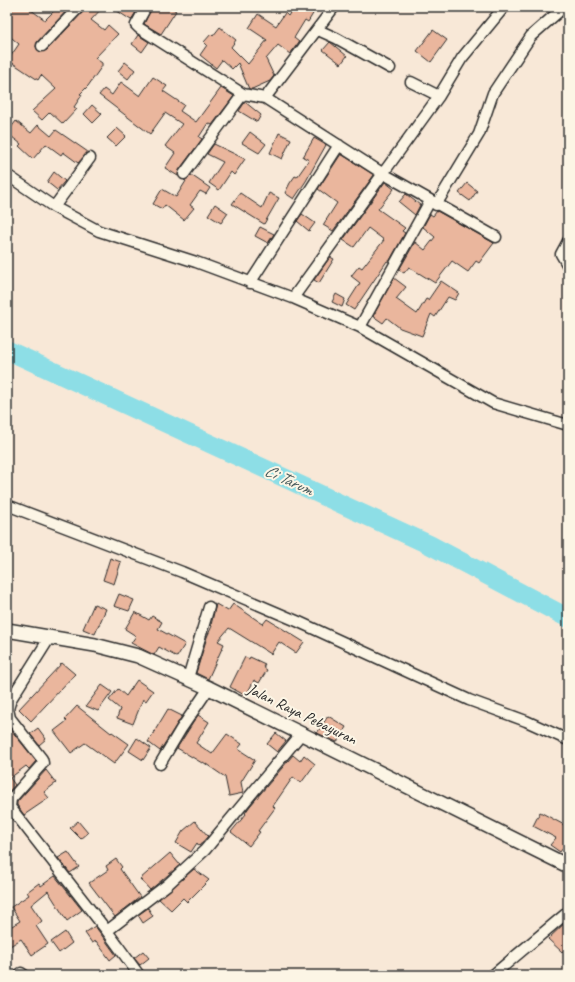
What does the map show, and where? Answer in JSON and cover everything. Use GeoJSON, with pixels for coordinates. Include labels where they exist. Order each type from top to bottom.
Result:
{"type":"FeatureCollection","features":[{"type":"Feature","properties":{"kind":"main road","name":"Jalan Raya Pebayuran"},"geometry":{"type":"LineString","coordinates":[[7,630],[95,645],[138,656],[210,688],[568,866]]}},
{"type":"Feature","properties":{"kind":"street"},"geometry":{"type":"LineString","coordinates":[[42,46],[79,7]]}},
{"type":"Feature","properties":{"kind":"street"},"geometry":{"type":"LineString","coordinates":[[146,7],[136,25],[139,28],[243,94],[265,98],[382,173],[496,237]]}},
{"type":"Feature","properties":{"kind":"street"},"geometry":{"type":"LineString","coordinates":[[265,98],[334,7]]}},
{"type":"Feature","properties":{"kind":"street"},"geometry":{"type":"LineString","coordinates":[[293,298],[439,96],[462,58],[504,7]]}},
{"type":"Feature","properties":{"kind":"street"},"geometry":{"type":"LineString","coordinates":[[360,327],[433,203],[479,134],[493,92],[531,36],[564,7]]}},
{"type":"Feature","properties":{"kind":"street"},"geometry":{"type":"LineString","coordinates":[[318,30],[336,38],[390,68]]}},
{"type":"Feature","properties":{"kind":"street"},"geometry":{"type":"LineString","coordinates":[[412,82],[439,96]]}},
{"type":"Feature","properties":{"kind":"street"},"geometry":{"type":"LineString","coordinates":[[184,174],[243,94]]}},
{"type":"Feature","properties":{"kind":"street"},"geometry":{"type":"LineString","coordinates":[[250,283],[339,145]]}},
{"type":"Feature","properties":{"kind":"street"},"geometry":{"type":"LineString","coordinates":[[54,207],[90,158]]}},
{"type":"Feature","properties":{"kind":"street"},"geometry":{"type":"LineString","coordinates":[[7,175],[54,207],[99,231],[196,262],[293,298],[360,327],[493,404],[568,425]]}},
{"type":"Feature","properties":{"kind":"street"},"geometry":{"type":"LineString","coordinates":[[568,241],[561,254],[568,266]]}},
{"type":"Feature","properties":{"kind":"street"},"geometry":{"type":"LineString","coordinates":[[7,505],[189,575],[299,622],[469,700],[568,740]]}},
{"type":"Feature","properties":{"kind":"street"},"geometry":{"type":"LineString","coordinates":[[188,678],[209,607]]}},
{"type":"Feature","properties":{"kind":"street"},"geometry":{"type":"LineString","coordinates":[[50,637],[11,699],[8,709],[10,718],[42,759],[43,763],[11,799],[10,807],[107,931],[139,975]]}},
{"type":"Feature","properties":{"kind":"street"},"geometry":{"type":"LineString","coordinates":[[160,764],[180,729],[210,688]]}},
{"type":"Feature","properties":{"kind":"street"},"geometry":{"type":"LineString","coordinates":[[107,931],[167,885],[217,838],[302,733]]}},
{"type":"Feature","properties":{"kind":"street"},"geometry":{"type":"LineString","coordinates":[[493,975],[568,912]]}},
{"type":"Feature","properties":{"kind":"building"},"geometry":{"type":"Polygon","coordinates":[[[9,7],[27,7],[45,20],[58,7],[70,7],[37,42],[36,47],[40,52],[47,50],[84,11],[85,7],[103,7],[91,20],[104,30],[108,25],[118,34],[95,58],[102,63],[102,66],[88,86],[80,94],[82,95],[74,107],[77,109],[63,124],[50,112],[42,120],[32,111],[56,89],[41,75],[38,80],[8,60],[19,44],[7,34],[7,10],[9,7]]]}},
{"type":"Feature","properties":{"kind":"building"},"geometry":{"type":"Polygon","coordinates":[[[111,7],[139,7],[131,20],[111,7]]]}},
{"type":"Feature","properties":{"kind":"building"},"geometry":{"type":"Polygon","coordinates":[[[152,7],[170,7],[176,11],[161,34],[144,24],[152,7]]]}},
{"type":"Feature","properties":{"kind":"building"},"geometry":{"type":"Polygon","coordinates":[[[294,7],[317,7],[308,22],[305,20],[294,38],[299,42],[290,54],[278,45],[266,59],[274,76],[270,81],[249,89],[238,63],[232,69],[222,60],[216,68],[200,55],[207,45],[204,42],[211,34],[213,36],[220,27],[236,40],[231,47],[248,64],[267,40],[249,28],[258,14],[276,26],[285,13],[288,16],[294,7]]]}},
{"type":"Feature","properties":{"kind":"building"},"geometry":{"type":"Polygon","coordinates":[[[433,30],[447,40],[431,62],[417,51],[433,30]]]}},
{"type":"Feature","properties":{"kind":"building"},"geometry":{"type":"Polygon","coordinates":[[[138,35],[149,42],[142,52],[132,44],[138,35]]]}},
{"type":"Feature","properties":{"kind":"building"},"geometry":{"type":"Polygon","coordinates":[[[330,42],[347,56],[341,64],[323,50],[330,42]]]}},
{"type":"Feature","properties":{"kind":"building"},"geometry":{"type":"Polygon","coordinates":[[[125,62],[135,70],[128,79],[118,71],[125,62]]]}},
{"type":"Feature","properties":{"kind":"building"},"geometry":{"type":"Polygon","coordinates":[[[153,77],[167,86],[163,91],[184,105],[180,111],[196,122],[221,88],[234,96],[212,125],[208,123],[199,137],[202,139],[179,170],[178,176],[165,168],[175,153],[165,146],[182,124],[165,113],[150,134],[99,95],[104,89],[112,95],[121,82],[140,96],[153,77]]]}},
{"type":"Feature","properties":{"kind":"building"},"geometry":{"type":"Polygon","coordinates":[[[245,102],[261,115],[257,122],[239,111],[245,102]]]}},
{"type":"Feature","properties":{"kind":"building"},"geometry":{"type":"Polygon","coordinates":[[[92,105],[102,114],[93,123],[84,114],[92,105]]]}},
{"type":"Feature","properties":{"kind":"building"},"geometry":{"type":"Polygon","coordinates":[[[16,121],[31,133],[38,125],[51,136],[56,130],[88,152],[78,163],[63,152],[61,155],[46,144],[33,159],[19,146],[21,144],[7,133],[16,121]]]}},
{"type":"Feature","properties":{"kind":"building"},"geometry":{"type":"Polygon","coordinates":[[[117,128],[126,136],[116,146],[107,138],[117,128]]]}},
{"type":"Feature","properties":{"kind":"building"},"geometry":{"type":"Polygon","coordinates":[[[250,132],[266,144],[259,153],[242,143],[250,132]]]}},
{"type":"Feature","properties":{"kind":"building"},"geometry":{"type":"Polygon","coordinates":[[[279,133],[291,139],[282,159],[270,153],[279,133]]]}},
{"type":"Feature","properties":{"kind":"building"},"geometry":{"type":"Polygon","coordinates":[[[314,138],[326,145],[294,199],[285,193],[295,176],[297,177],[309,160],[303,157],[314,138]]]}},
{"type":"Feature","properties":{"kind":"building"},"geometry":{"type":"Polygon","coordinates":[[[214,144],[245,159],[234,175],[231,172],[219,190],[209,183],[223,162],[207,154],[214,144]]]}},
{"type":"Feature","properties":{"kind":"building"},"geometry":{"type":"Polygon","coordinates":[[[341,154],[374,175],[333,231],[323,225],[337,203],[318,189],[341,154]]]}},
{"type":"Feature","properties":{"kind":"building"},"geometry":{"type":"Polygon","coordinates":[[[54,172],[65,181],[57,190],[47,182],[54,172]]]}},
{"type":"Feature","properties":{"kind":"building"},"geometry":{"type":"Polygon","coordinates":[[[191,175],[210,188],[206,194],[200,191],[190,205],[194,208],[184,220],[165,205],[162,209],[153,204],[162,189],[176,197],[186,181],[184,180],[191,175]]]}},
{"type":"Feature","properties":{"kind":"building"},"geometry":{"type":"Polygon","coordinates":[[[385,182],[394,189],[378,209],[405,228],[402,231],[405,233],[389,262],[387,261],[354,310],[346,305],[360,283],[351,276],[359,266],[362,268],[384,240],[368,228],[354,247],[343,240],[385,182]]]}},
{"type":"Feature","properties":{"kind":"building"},"geometry":{"type":"Polygon","coordinates":[[[467,183],[477,191],[470,201],[459,193],[467,183]]]}},
{"type":"Feature","properties":{"kind":"building"},"geometry":{"type":"Polygon","coordinates":[[[240,193],[262,208],[269,193],[279,198],[264,224],[232,204],[240,193]]]}},
{"type":"Feature","properties":{"kind":"building"},"geometry":{"type":"Polygon","coordinates":[[[406,194],[420,205],[415,215],[399,202],[406,194]]]}},
{"type":"Feature","properties":{"kind":"building"},"geometry":{"type":"Polygon","coordinates":[[[215,204],[228,213],[221,223],[208,215],[215,204]]]}},
{"type":"Feature","properties":{"kind":"building"},"geometry":{"type":"Polygon","coordinates":[[[437,211],[494,243],[479,263],[476,261],[468,272],[452,261],[435,283],[409,267],[404,273],[399,270],[415,242],[425,250],[435,237],[423,227],[430,214],[433,216],[437,211]]]}},
{"type":"Feature","properties":{"kind":"building"},"geometry":{"type":"Polygon","coordinates":[[[302,214],[315,223],[309,231],[297,221],[302,214]]]}},
{"type":"Feature","properties":{"kind":"building"},"geometry":{"type":"Polygon","coordinates":[[[260,227],[274,234],[268,243],[255,236],[260,227]]]}},
{"type":"Feature","properties":{"kind":"building"},"geometry":{"type":"Polygon","coordinates":[[[330,257],[334,259],[319,283],[314,280],[330,257]]]}},
{"type":"Feature","properties":{"kind":"building"},"geometry":{"type":"Polygon","coordinates":[[[394,278],[406,287],[396,299],[417,314],[426,299],[428,300],[441,281],[459,293],[455,300],[448,297],[435,317],[431,314],[422,336],[400,328],[387,318],[383,323],[373,316],[394,278]]]}},
{"type":"Feature","properties":{"kind":"building"},"geometry":{"type":"Polygon","coordinates":[[[336,294],[345,299],[342,307],[332,302],[336,294]]]}},
{"type":"Feature","properties":{"kind":"building"},"geometry":{"type":"Polygon","coordinates":[[[110,558],[121,562],[114,584],[103,580],[110,558]]]}},
{"type":"Feature","properties":{"kind":"building"},"geometry":{"type":"Polygon","coordinates":[[[119,594],[134,600],[129,611],[114,606],[119,594]]]}},
{"type":"Feature","properties":{"kind":"building"},"geometry":{"type":"Polygon","coordinates":[[[94,604],[106,609],[95,634],[83,629],[94,604]]]}},
{"type":"Feature","properties":{"kind":"building"},"geometry":{"type":"Polygon","coordinates":[[[216,604],[228,611],[233,604],[263,624],[267,619],[304,642],[296,653],[279,642],[271,654],[229,628],[218,641],[224,644],[208,679],[196,673],[212,626],[216,604]]]}},
{"type":"Feature","properties":{"kind":"building"},"geometry":{"type":"Polygon","coordinates":[[[135,612],[149,620],[152,616],[162,622],[158,629],[185,644],[177,657],[159,647],[154,655],[131,643],[136,636],[125,629],[135,612]]]}},
{"type":"Feature","properties":{"kind":"building"},"geometry":{"type":"Polygon","coordinates":[[[245,657],[249,659],[250,657],[265,664],[263,667],[267,670],[259,683],[254,680],[246,696],[230,687],[245,657]]]}},
{"type":"Feature","properties":{"kind":"building"},"geometry":{"type":"Polygon","coordinates":[[[62,663],[75,674],[31,721],[19,709],[62,663]]]}},
{"type":"Feature","properties":{"kind":"building"},"geometry":{"type":"Polygon","coordinates":[[[137,680],[153,691],[146,701],[143,699],[133,724],[117,718],[120,709],[109,700],[118,689],[126,696],[137,680]]]}},
{"type":"Feature","properties":{"kind":"building"},"geometry":{"type":"Polygon","coordinates":[[[102,685],[112,692],[98,711],[86,706],[102,685]]]}},
{"type":"Feature","properties":{"kind":"building"},"geometry":{"type":"Polygon","coordinates":[[[77,706],[111,733],[112,732],[129,744],[114,764],[85,743],[71,753],[54,731],[67,721],[65,719],[77,706]]]}},
{"type":"Feature","properties":{"kind":"building"},"geometry":{"type":"Polygon","coordinates":[[[168,709],[182,716],[160,751],[148,742],[168,709]]]}},
{"type":"Feature","properties":{"kind":"building"},"geometry":{"type":"Polygon","coordinates":[[[198,715],[209,722],[196,743],[212,754],[227,734],[242,744],[238,749],[255,760],[241,782],[243,793],[229,796],[225,777],[203,762],[202,763],[177,748],[198,715]]]}},
{"type":"Feature","properties":{"kind":"building"},"geometry":{"type":"Polygon","coordinates":[[[328,716],[346,727],[337,742],[317,733],[328,716]]]}},
{"type":"Feature","properties":{"kind":"building"},"geometry":{"type":"Polygon","coordinates":[[[7,725],[36,761],[29,769],[26,766],[10,778],[15,785],[7,794],[7,725]]]}},
{"type":"Feature","properties":{"kind":"building"},"geometry":{"type":"Polygon","coordinates":[[[38,728],[46,739],[39,745],[30,734],[38,728]]]}},
{"type":"Feature","properties":{"kind":"building"},"geometry":{"type":"Polygon","coordinates":[[[276,733],[286,741],[277,752],[267,744],[276,733]]]}},
{"type":"Feature","properties":{"kind":"building"},"geometry":{"type":"Polygon","coordinates":[[[137,738],[151,748],[143,760],[129,751],[137,738]]]}},
{"type":"Feature","properties":{"kind":"building"},"geometry":{"type":"Polygon","coordinates":[[[293,755],[300,761],[304,755],[315,764],[301,783],[293,777],[273,806],[275,808],[258,831],[260,832],[249,846],[231,832],[246,814],[245,813],[250,806],[293,755]]]}},
{"type":"Feature","properties":{"kind":"building"},"geometry":{"type":"Polygon","coordinates":[[[46,770],[56,783],[44,792],[49,798],[24,815],[17,805],[17,802],[46,770]]]}},
{"type":"Feature","properties":{"kind":"building"},"geometry":{"type":"Polygon","coordinates":[[[540,812],[568,827],[568,841],[560,852],[550,845],[556,838],[533,826],[540,812]]]}},
{"type":"Feature","properties":{"kind":"building"},"geometry":{"type":"Polygon","coordinates":[[[78,821],[88,833],[81,839],[70,828],[78,821]]]}},
{"type":"Feature","properties":{"kind":"building"},"geometry":{"type":"Polygon","coordinates":[[[195,821],[208,836],[199,846],[197,843],[191,852],[176,843],[183,831],[195,821]]]}},
{"type":"Feature","properties":{"kind":"building"},"geometry":{"type":"Polygon","coordinates":[[[68,852],[79,867],[70,873],[58,858],[68,852]]]}},
{"type":"Feature","properties":{"kind":"building"},"geometry":{"type":"Polygon","coordinates":[[[170,853],[180,865],[150,890],[140,879],[170,853]]]}},
{"type":"Feature","properties":{"kind":"building"},"geometry":{"type":"Polygon","coordinates":[[[116,859],[122,867],[120,869],[140,897],[115,917],[89,883],[108,870],[106,866],[116,859]]]}},
{"type":"Feature","properties":{"kind":"building"},"geometry":{"type":"Polygon","coordinates":[[[194,869],[209,880],[187,902],[183,898],[171,910],[159,899],[194,869]]]}},
{"type":"Feature","properties":{"kind":"building"},"geometry":{"type":"Polygon","coordinates":[[[55,876],[82,910],[67,921],[48,891],[31,905],[42,921],[36,926],[48,944],[32,955],[21,939],[7,948],[7,929],[20,921],[11,907],[29,895],[27,892],[39,883],[41,886],[55,876]]]}},
{"type":"Feature","properties":{"kind":"building"},"geometry":{"type":"Polygon","coordinates":[[[148,908],[153,916],[143,923],[138,915],[148,908]]]}},
{"type":"Feature","properties":{"kind":"building"},"geometry":{"type":"Polygon","coordinates":[[[568,920],[568,947],[562,952],[548,939],[568,920]]]}},
{"type":"Feature","properties":{"kind":"building"},"geometry":{"type":"Polygon","coordinates":[[[95,926],[116,955],[110,960],[96,941],[92,943],[85,933],[95,926]]]}},
{"type":"Feature","properties":{"kind":"building"},"geometry":{"type":"Polygon","coordinates":[[[65,932],[72,943],[59,953],[51,942],[65,932]]]}},
{"type":"Feature","properties":{"kind":"building"},"geometry":{"type":"Polygon","coordinates":[[[143,951],[149,958],[140,965],[134,958],[143,951]]]}},
{"type":"Feature","properties":{"kind":"waterway","name":"Ci Tarum"},"geometry":{"type":"LineString","coordinates":[[7,350],[430,545],[568,618]]}}]}
